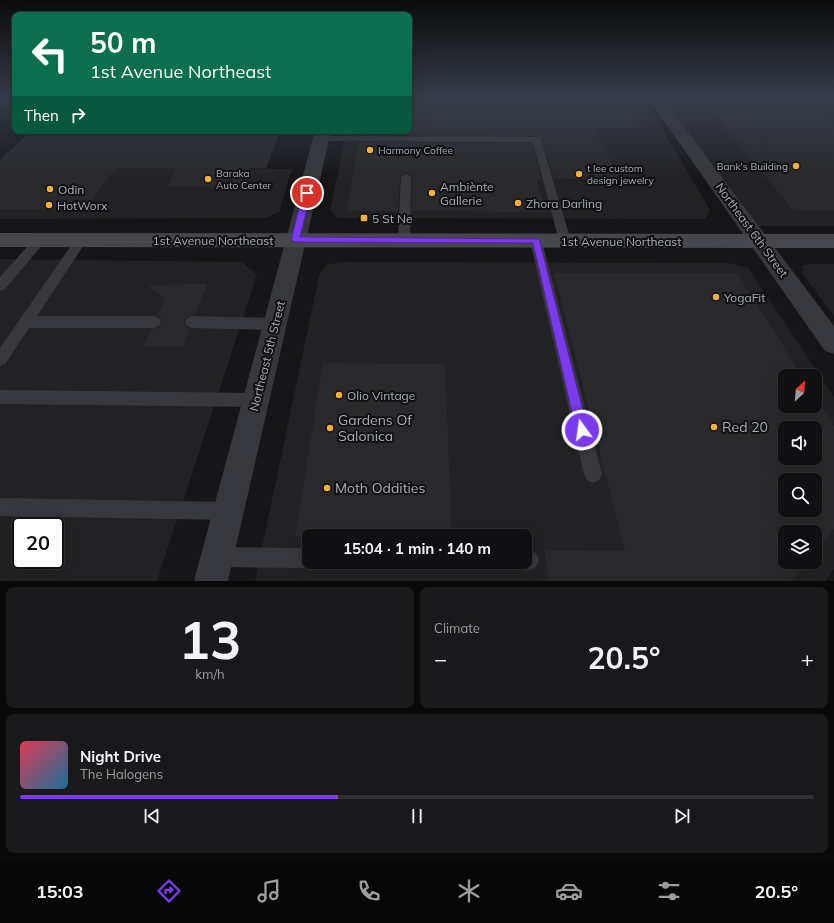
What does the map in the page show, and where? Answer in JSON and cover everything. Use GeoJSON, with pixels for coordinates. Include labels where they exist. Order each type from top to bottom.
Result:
{"type":"FeatureCollection","features":[{"type":"Feature","properties":{"kind":"main road","name":"1st Avenue Northeast"},"geometry":{"type":"LineString","coordinates":[[0,240],[834,241]]}},
{"type":"Feature","properties":{"kind":"street","name":"Northeast 6th Street"},"geometry":{"type":"LineString","coordinates":[[675,125],[834,344]]}},
{"type":"Feature","properties":{"kind":"street","name":"Northeast 5th Street"},"geometry":{"type":"LineString","coordinates":[[214,569],[322,135]]}},
{"type":"Feature","properties":{"kind":"lane"},"geometry":{"type":"LineString","coordinates":[[322,135],[537,139],[565,240]]}},
{"type":"Feature","properties":{"kind":"lane"},"geometry":{"type":"LineString","coordinates":[[404,240],[406,177]]}},
{"type":"Feature","properties":{"kind":"lane"},"geometry":{"type":"LineString","coordinates":[[0,286],[40,240]]}},
{"type":"Feature","properties":{"kind":"lane"},"geometry":{"type":"LineString","coordinates":[[0,360],[81,240]]}},
{"type":"Feature","properties":{"kind":"lane"},"geometry":{"type":"LineString","coordinates":[[536,241],[593,474]]}},
{"type":"Feature","properties":{"kind":"lane"},"geometry":{"type":"LineString","coordinates":[[25,322],[154,322]]}},
{"type":"Feature","properties":{"kind":"lane"},"geometry":{"type":"LineString","coordinates":[[192,322],[276,324]]}},
{"type":"Feature","properties":{"kind":"lane"},"geometry":{"type":"LineString","coordinates":[[0,397],[256,400]]}},
{"type":"Feature","properties":{"kind":"lane"},"geometry":{"type":"LineString","coordinates":[[0,507],[229,511]]}},
{"type":"Feature","properties":{"kind":"lane"},"geometry":{"type":"LineString","coordinates":[[214,569],[302,559]]}},
{"type":"Feature","properties":{"kind":"shaded area"},"geometry":{"type":"Polygon","coordinates":[[[431,125],[660,125],[710,210],[705,219],[338,218],[330,210],[346,134],[412,134],[412,130],[431,125]]]}},
{"type":"Feature","properties":{"kind":"shaded area"},"geometry":{"type":"Polygon","coordinates":[[[682,125],[834,125],[834,226],[754,226],[682,125]]]}},
{"type":"Feature","properties":{"kind":"shaded area"},"geometry":{"type":"Polygon","coordinates":[[[0,166],[292,169],[279,212],[266,218],[0,219],[0,166]]]}},
{"type":"Feature","properties":{"kind":"shaded area"},"geometry":{"type":"Polygon","coordinates":[[[0,259],[242,262],[257,275],[157,581],[0,581],[0,259]]]}},
{"type":"Feature","properties":{"kind":"shaded area"},"geometry":{"type":"Polygon","coordinates":[[[344,262],[728,263],[748,268],[815,369],[778,369],[778,413],[822,413],[822,379],[834,397],[834,569],[825,581],[255,581],[319,276],[326,265],[344,262]]]}},
{"type":"Feature","properties":{"kind":"shaded area"},"geometry":{"type":"Polygon","coordinates":[[[834,264],[834,316],[802,273],[803,265],[834,264]]]}},
{"type":"Feature","properties":{"kind":"building"},"geometry":{"type":"Polygon","coordinates":[[[412,125],[640,125],[642,128],[595,128],[620,179],[554,179],[540,136],[359,135],[412,134],[412,125]]]}},
{"type":"Feature","properties":{"kind":"building","name":"Bank's Building"},"geometry":{"type":"Polygon","coordinates":[[[723,125],[834,125],[834,210],[793,210],[723,125]]]}},
{"type":"Feature","properties":{"kind":"building","name":"Odin"},"geometry":{"type":"Polygon","coordinates":[[[28,134],[279,134],[266,168],[249,168],[241,187],[167,187],[177,168],[116,168],[85,209],[0,210],[0,160],[28,134]]]}},
{"type":"Feature","properties":{"kind":"building"},"geometry":{"type":"Polygon","coordinates":[[[358,143],[532,143],[541,179],[537,179],[546,212],[412,211],[412,177],[407,173],[400,177],[398,211],[347,211],[358,143]]]}},
{"type":"Feature","properties":{"kind":"building","name":"Red 20"},"geometry":{"type":"Polygon","coordinates":[[[554,273],[737,273],[798,369],[778,369],[778,413],[822,413],[822,407],[834,426],[834,529],[822,544],[822,525],[778,525],[778,569],[802,569],[793,581],[549,581],[544,550],[625,551],[554,273]]]}},
{"type":"Feature","properties":{"kind":"building"},"geometry":{"type":"Polygon","coordinates":[[[207,284],[195,315],[186,317],[184,321],[186,327],[189,329],[182,347],[143,347],[151,330],[160,327],[162,323],[160,317],[157,316],[165,299],[148,285],[207,284]]]}},
{"type":"Feature","properties":{"kind":"building"},"geometry":{"type":"Polygon","coordinates":[[[323,363],[445,364],[452,529],[302,529],[302,536],[295,536],[323,363]]]}},
{"type":"Feature","properties":{"kind":"place","name":"Harmony Coffee"},"geometry":{"type":"Point","coordinates":[370,150]}},
{"type":"Feature","properties":{"kind":"place","name":"Bank's Building"},"geometry":{"type":"Point","coordinates":[796,166]}},
{"type":"Feature","properties":{"kind":"place","name":"t lee custom design jewelry"},"geometry":{"type":"Point","coordinates":[579,174]}},
{"type":"Feature","properties":{"kind":"place","name":"Baraka Auto Center"},"geometry":{"type":"Point","coordinates":[208,179]}},
{"type":"Feature","properties":{"kind":"place","name":"Odin"},"geometry":{"type":"Point","coordinates":[50,189]}},
{"type":"Feature","properties":{"kind":"place","name":"Ambiènte Gallerie"},"geometry":{"type":"Point","coordinates":[432,193]}},
{"type":"Feature","properties":{"kind":"place","name":"Zhora Darling"},"geometry":{"type":"Point","coordinates":[518,203]}},
{"type":"Feature","properties":{"kind":"place","name":"HotWorx"},"geometry":{"type":"Point","coordinates":[49,205]}},
{"type":"Feature","properties":{"kind":"place","name":"5 St Ne"},"geometry":{"type":"Point","coordinates":[364,218]}},
{"type":"Feature","properties":{"kind":"place","name":"YogaFit"},"geometry":{"type":"Point","coordinates":[716,297]}},
{"type":"Feature","properties":{"kind":"place","name":"Olio Vintage"},"geometry":{"type":"Point","coordinates":[339,395]}},
{"type":"Feature","properties":{"kind":"place","name":"Red 20"},"geometry":{"type":"Point","coordinates":[714,427]}},
{"type":"Feature","properties":{"kind":"place","name":"Gardens Of Salonica"},"geometry":{"type":"Point","coordinates":[330,428]}},
{"type":"Feature","properties":{"kind":"place","name":"Moth Oddities"},"geometry":{"type":"Point","coordinates":[327,488]}},
{"type":"Feature","properties":{"kind":"route"},"geometry":{"type":"LineString","coordinates":[[307,193],[295,240],[536,241],[582,430]]}}]}
